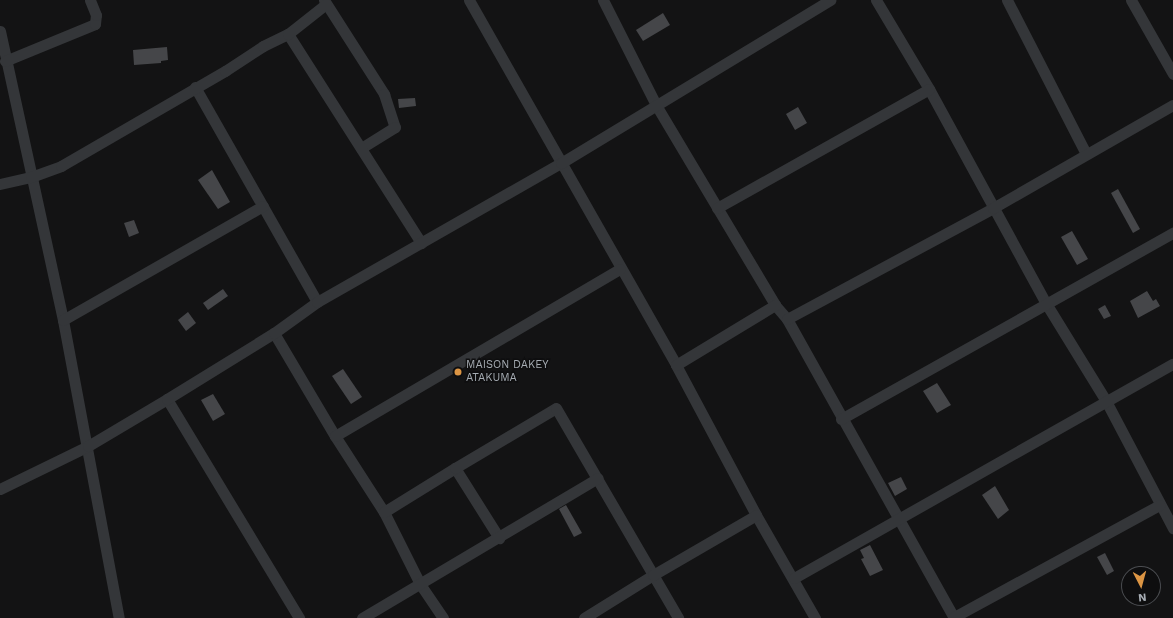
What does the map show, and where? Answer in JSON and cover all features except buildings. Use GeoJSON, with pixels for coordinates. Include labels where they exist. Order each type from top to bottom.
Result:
{"type":"FeatureCollection","features":[{"type":"Feature","properties":{"kind":"street"},"geometry":{"type":"LineString","coordinates":[[5,61],[95,24],[96,15],[90,0]]}},
{"type":"Feature","properties":{"kind":"street"},"geometry":{"type":"LineString","coordinates":[[469,0],[676,366],[756,515],[794,578],[815,618]]}},
{"type":"Feature","properties":{"kind":"street"},"geometry":{"type":"LineString","coordinates":[[603,0],[656,105],[775,305],[787,319],[841,419],[900,518],[954,617],[1159,505]]}},
{"type":"Feature","properties":{"kind":"street"},"geometry":{"type":"LineString","coordinates":[[0,489],[88,446],[168,399],[274,333],[317,302],[561,163],[656,105],[813,4],[830,0]]}},
{"type":"Feature","properties":{"kind":"street"},"geometry":{"type":"LineString","coordinates":[[876,0],[929,89],[1047,305],[1106,401],[1159,505],[1173,528]]}},
{"type":"Feature","properties":{"kind":"street"},"geometry":{"type":"LineString","coordinates":[[1007,0],[1086,154]]}},
{"type":"Feature","properties":{"kind":"street"},"geometry":{"type":"LineString","coordinates":[[1131,0],[1173,74]]}},
{"type":"Feature","properties":{"kind":"street"},"geometry":{"type":"LineString","coordinates":[[0,184],[31,177],[61,166],[263,46],[288,34],[325,2],[384,94],[394,127],[361,148]]}},
{"type":"Feature","properties":{"kind":"street"},"geometry":{"type":"LineString","coordinates":[[0,31],[5,61],[63,320],[88,446],[119,618]]}},
{"type":"Feature","properties":{"kind":"street"},"geometry":{"type":"LineString","coordinates":[[288,34],[421,243]]}},
{"type":"Feature","properties":{"kind":"street"},"geometry":{"type":"LineString","coordinates":[[195,87],[317,302]]}},
{"type":"Feature","properties":{"kind":"street"},"geometry":{"type":"LineString","coordinates":[[717,208],[929,89]]}},
{"type":"Feature","properties":{"kind":"street"},"geometry":{"type":"LineString","coordinates":[[787,319],[993,208],[1173,105]]}},
{"type":"Feature","properties":{"kind":"street"},"geometry":{"type":"LineString","coordinates":[[63,320],[263,206]]}},
{"type":"Feature","properties":{"kind":"street"},"geometry":{"type":"LineString","coordinates":[[841,419],[1047,305],[1173,233]]}},
{"type":"Feature","properties":{"kind":"street"},"geometry":{"type":"LineString","coordinates":[[334,436],[620,269]]}},
{"type":"Feature","properties":{"kind":"street"},"geometry":{"type":"LineString","coordinates":[[676,366],[775,305]]}},
{"type":"Feature","properties":{"kind":"street"},"geometry":{"type":"LineString","coordinates":[[274,333],[334,436],[384,512],[420,584],[443,618]]}},
{"type":"Feature","properties":{"kind":"street"},"geometry":{"type":"LineString","coordinates":[[794,578],[1173,364]]}},
{"type":"Feature","properties":{"kind":"street"},"geometry":{"type":"LineString","coordinates":[[168,399],[298,618]]}},
{"type":"Feature","properties":{"kind":"street"},"geometry":{"type":"LineString","coordinates":[[384,512],[556,408],[678,618]]}},
{"type":"Feature","properties":{"kind":"street"},"geometry":{"type":"LineString","coordinates":[[455,468],[499,538]]}},
{"type":"Feature","properties":{"kind":"street"},"geometry":{"type":"LineString","coordinates":[[362,618],[598,478]]}},
{"type":"Feature","properties":{"kind":"street"},"geometry":{"type":"LineString","coordinates":[[584,618],[653,575],[756,515]]}},
{"type":"Feature","properties":{"kind":"place","name":"MAISON DAKEY ATAKUMA"},"geometry":{"type":"Point","coordinates":[458,372]}}]}
